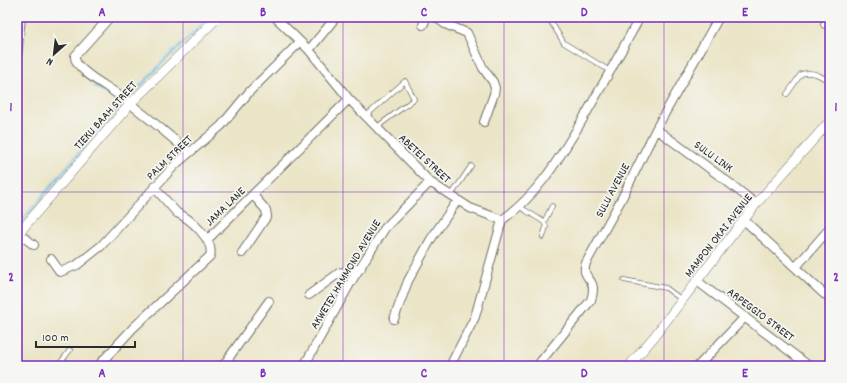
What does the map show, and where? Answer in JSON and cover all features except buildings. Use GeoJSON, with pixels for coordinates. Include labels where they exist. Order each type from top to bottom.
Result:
{"type":"FeatureCollection","features":[{"type":"Feature","properties":{"kind":"street"},"geometry":{"type":"LineString","coordinates":[[17,57],[21,17]]}},
{"type":"Feature","properties":{"kind":"street"},"geometry":{"type":"LineString","coordinates":[[110,17],[75,56],[74,60],[95,79],[130,103],[189,152]]}},
{"type":"Feature","properties":{"kind":"street","name":"TIEKU BAAH STREET"},"geometry":{"type":"LineString","coordinates":[[18,234],[130,103],[218,17]]}},
{"type":"Feature","properties":{"kind":"street","name":"ABETEI STREET"},"geometry":{"type":"LineString","coordinates":[[275,17],[309,50],[349,99],[430,182],[453,199],[470,208],[502,220]]}},
{"type":"Feature","properties":{"kind":"street"},"geometry":{"type":"LineString","coordinates":[[309,50],[336,17]]}},
{"type":"Feature","properties":{"kind":"street"},"geometry":{"type":"LineString","coordinates":[[423,25],[428,17]]}},
{"type":"Feature","properties":{"kind":"street"},"geometry":{"type":"LineString","coordinates":[[436,17],[445,24],[468,34],[483,68],[493,82],[494,94],[484,122]]}},
{"type":"Feature","properties":{"kind":"street"},"geometry":{"type":"LineString","coordinates":[[450,366],[474,317],[502,220],[520,207],[539,186],[559,158],[640,17]]}},
{"type":"Feature","properties":{"kind":"street","name":"SULU AVENUE"},"geometry":{"type":"LineString","coordinates":[[537,366],[591,300],[594,284],[585,273],[584,269],[586,263],[621,200],[656,129],[719,17]]}},
{"type":"Feature","properties":{"kind":"street","name":"PALM STREET"},"geometry":{"type":"LineString","coordinates":[[51,259],[60,272],[77,265],[101,246],[154,187],[189,152],[221,126],[250,91],[300,42]]}},
{"type":"Feature","properties":{"kind":"street","name":"JAMA LANE"},"geometry":{"type":"LineString","coordinates":[[98,366],[143,318],[210,256],[212,252],[208,240],[349,99]]}},
{"type":"Feature","properties":{"kind":"street","name":"MAMPON OKAI AVENUE"},"geometry":{"type":"LineString","coordinates":[[629,366],[756,204],[827,131],[830,121]]}},
{"type":"Feature","properties":{"kind":"street","name":"SULU LINK"},"geometry":{"type":"LineString","coordinates":[[656,129],[756,204]]}},
{"type":"Feature","properties":{"kind":"street","name":"AKWETEY HAMMOND AVENUE"},"geometry":{"type":"LineString","coordinates":[[304,366],[361,268],[391,222],[430,182]]}},
{"type":"Feature","properties":{"kind":"street"},"geometry":{"type":"LineString","coordinates":[[154,187],[177,213],[182,214],[192,220],[208,240]]}},
{"type":"Feature","properties":{"kind":"street"},"geometry":{"type":"LineString","coordinates":[[242,253],[267,216],[266,210],[253,196]]}},
{"type":"Feature","properties":{"kind":"street"},"geometry":{"type":"LineString","coordinates":[[394,319],[408,281],[453,199]]}},
{"type":"Feature","properties":{"kind":"street"},"geometry":{"type":"LineString","coordinates":[[744,220],[824,294],[830,297]]}},
{"type":"Feature","properties":{"kind":"street"},"geometry":{"type":"LineString","coordinates":[[796,267],[830,228]]}},
{"type":"Feature","properties":{"kind":"street"},"geometry":{"type":"LineString","coordinates":[[18,234],[34,245]]}},
{"type":"Feature","properties":{"kind":"street"},"geometry":{"type":"LineString","coordinates":[[309,295],[339,273],[361,268]]}},
{"type":"Feature","properties":{"kind":"street","name":"ARPEGGIO STREET"},"geometry":{"type":"LineString","coordinates":[[697,281],[809,366]]}},
{"type":"Feature","properties":{"kind":"street"},"geometry":{"type":"LineString","coordinates":[[223,366],[269,301]]}},
{"type":"Feature","properties":{"kind":"street"},"geometry":{"type":"LineString","coordinates":[[698,366],[745,317]]}},
{"type":"Feature","properties":{"kind":"lane"},"geometry":{"type":"LineString","coordinates":[[548,17],[564,43],[610,71]]}},
{"type":"Feature","properties":{"kind":"lane"},"geometry":{"type":"LineString","coordinates":[[787,94],[801,74],[808,72],[816,73],[830,83]]}},
{"type":"Feature","properties":{"kind":"lane"},"geometry":{"type":"LineString","coordinates":[[366,116],[405,81],[414,98],[377,128]]}},
{"type":"Feature","properties":{"kind":"lane"},"geometry":{"type":"LineString","coordinates":[[453,199],[471,166]]}},
{"type":"Feature","properties":{"kind":"lane"},"geometry":{"type":"LineString","coordinates":[[544,222],[552,206]]}},
{"type":"Feature","properties":{"kind":"lane"},"geometry":{"type":"LineString","coordinates":[[520,207],[544,222],[546,227],[543,237]]}},
{"type":"Feature","properties":{"kind":"lane"},"geometry":{"type":"LineString","coordinates":[[624,280],[666,288],[682,300]]}},
{"type":"Feature","properties":{"kind":"lane"},"geometry":{"type":"LineString","coordinates":[[58,366],[70,350]]}},
{"type":"Feature","properties":{"kind":"waterway"},"geometry":{"type":"LineString","coordinates":[[128,99],[166,59],[211,17]]}},
{"type":"Feature","properties":{"kind":"waterway"},"geometry":{"type":"LineString","coordinates":[[94,86],[123,104]]}},
{"type":"Feature","properties":{"kind":"waterway"},"geometry":{"type":"LineString","coordinates":[[17,227],[94,135],[125,102]]}},
{"type":"Feature","properties":{"kind":"waterway"},"geometry":{"type":"LineString","coordinates":[[17,241],[20,237]]}}]}
